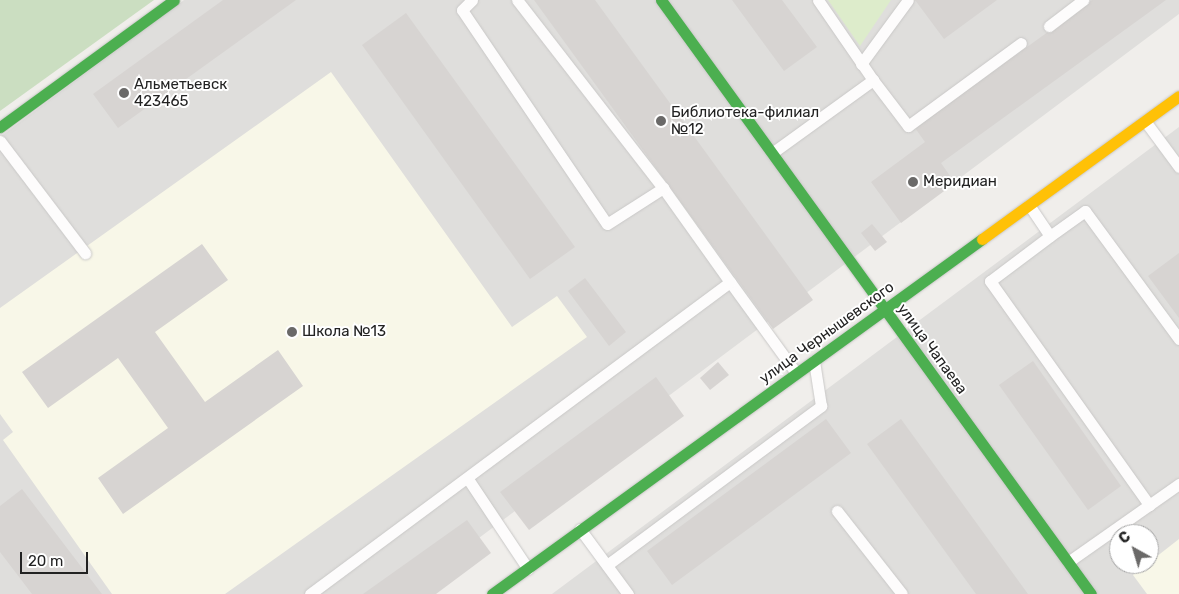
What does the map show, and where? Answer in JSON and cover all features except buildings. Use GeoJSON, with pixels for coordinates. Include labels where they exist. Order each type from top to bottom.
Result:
{"type":"FeatureCollection","features":[{"type":"Feature","properties":{"kind":"street"},"geometry":{"type":"LineString","coordinates":[[0,127],[174,0]]}},
{"type":"Feature","properties":{"kind":"street","name":"улица Чапаева"},"geometry":{"type":"LineString","coordinates":[[661,0],[1068,562],[1079,586],[1091,594]]}},
{"type":"Feature","properties":{"kind":"street","name":"улица Чернышевского"},"geometry":{"type":"LineString","coordinates":[[492,594],[1179,96]]}},
{"type":"Feature","properties":{"kind":"lane"},"geometry":{"type":"LineString","coordinates":[[472,0],[462,10],[607,224],[663,188]]}},
{"type":"Feature","properties":{"kind":"lane"},"geometry":{"type":"LineString","coordinates":[[517,0],[663,188],[796,373]]}},
{"type":"Feature","properties":{"kind":"lane"},"geometry":{"type":"LineString","coordinates":[[818,0],[861,64],[908,126],[1021,43]]}},
{"type":"Feature","properties":{"kind":"lane"},"geometry":{"type":"LineString","coordinates":[[861,64],[908,0]]}},
{"type":"Feature","properties":{"kind":"lane"},"geometry":{"type":"LineString","coordinates":[[1049,26],[1083,0]]}},
{"type":"Feature","properties":{"kind":"lane"},"geometry":{"type":"LineString","coordinates":[[772,153],[873,80]]}},
{"type":"Feature","properties":{"kind":"lane"},"geometry":{"type":"LineString","coordinates":[[1145,121],[1179,167]]}},
{"type":"Feature","properties":{"kind":"lane"},"geometry":{"type":"LineString","coordinates":[[0,141],[85,253]]}},
{"type":"Feature","properties":{"kind":"lane"},"geometry":{"type":"LineString","coordinates":[[1029,205],[1050,236]]}},
{"type":"Feature","properties":{"kind":"lane"},"geometry":{"type":"LineString","coordinates":[[1149,505],[990,281],[1085,211],[1179,339]]}},
{"type":"Feature","properties":{"kind":"lane"},"geometry":{"type":"LineString","coordinates":[[310,594],[468,479],[730,282]]}},
{"type":"Feature","properties":{"kind":"lane"},"geometry":{"type":"LineString","coordinates":[[607,565],[822,406],[814,361]]}},
{"type":"Feature","properties":{"kind":"lane"},"geometry":{"type":"LineString","coordinates":[[468,479],[528,569]]}},
{"type":"Feature","properties":{"kind":"lane"},"geometry":{"type":"LineString","coordinates":[[1068,562],[1179,484]]}},
{"type":"Feature","properties":{"kind":"lane"},"geometry":{"type":"LineString","coordinates":[[837,511],[902,594]]}},
{"type":"Feature","properties":{"kind":"lane"},"geometry":{"type":"LineString","coordinates":[[580,529],[628,594]]}},
{"type":"Feature","properties":{"kind":"shaded area"},"geometry":{"type":"Polygon","coordinates":[[[184,0],[1179,0],[1179,14],[404,594],[0,594],[0,137],[184,0]]]}},
{"type":"Feature","properties":{"kind":"shaded area","name":"Школа №13"},"geometry":{"type":"Polygon","coordinates":[[[331,72],[512,327],[557,296],[587,337],[225,594],[112,594],[3,440],[13,432],[0,414],[0,308],[331,72]]]}},
{"type":"Feature","properties":{"kind":"shaded area"},"geometry":{"type":"Polygon","coordinates":[[[1179,127],[1179,594],[552,594],[1179,127]]]}},
{"type":"Feature","properties":{"kind":"shaded area"},"geometry":{"type":"Polygon","coordinates":[[[1179,539],[1179,594],[1147,594],[1133,575],[1159,574],[1159,555],[1179,539]]]}},
{"type":"Feature","properties":{"kind":"green space"},"geometry":{"type":"Polygon","coordinates":[[[0,0],[154,0],[0,111],[0,0]]]}},
{"type":"Feature","properties":{"kind":"green space"},"geometry":{"type":"Polygon","coordinates":[[[828,0],[891,0],[860,46],[828,0]]]}},
{"type":"Feature","properties":{"kind":"traffic: fast"},"geometry":{"type":"LineString","coordinates":[[0,127],[174,0]]}},
{"type":"Feature","properties":{"kind":"traffic: fast"},"geometry":{"type":"LineString","coordinates":[[661,0],[1091,594]]}},
{"type":"Feature","properties":{"kind":"traffic: fast"},"geometry":{"type":"LineString","coordinates":[[492,594],[982,239]]}},
{"type":"Feature","properties":{"kind":"traffic: slow"},"geometry":{"type":"LineString","coordinates":[[982,239],[1179,96]]}},
{"type":"Feature","properties":{"kind":"place","name":"Альметьевск 423465"},"geometry":{"type":"Point","coordinates":[124,93]}},
{"type":"Feature","properties":{"kind":"place","name":"Библиотека-филиал №12"},"geometry":{"type":"Point","coordinates":[661,121]}},
{"type":"Feature","properties":{"kind":"place","name":"Меридиан"},"geometry":{"type":"Point","coordinates":[913,182]}},
{"type":"Feature","properties":{"kind":"place","name":"Школа №13"},"geometry":{"type":"Point","coordinates":[292,332]}}]}
